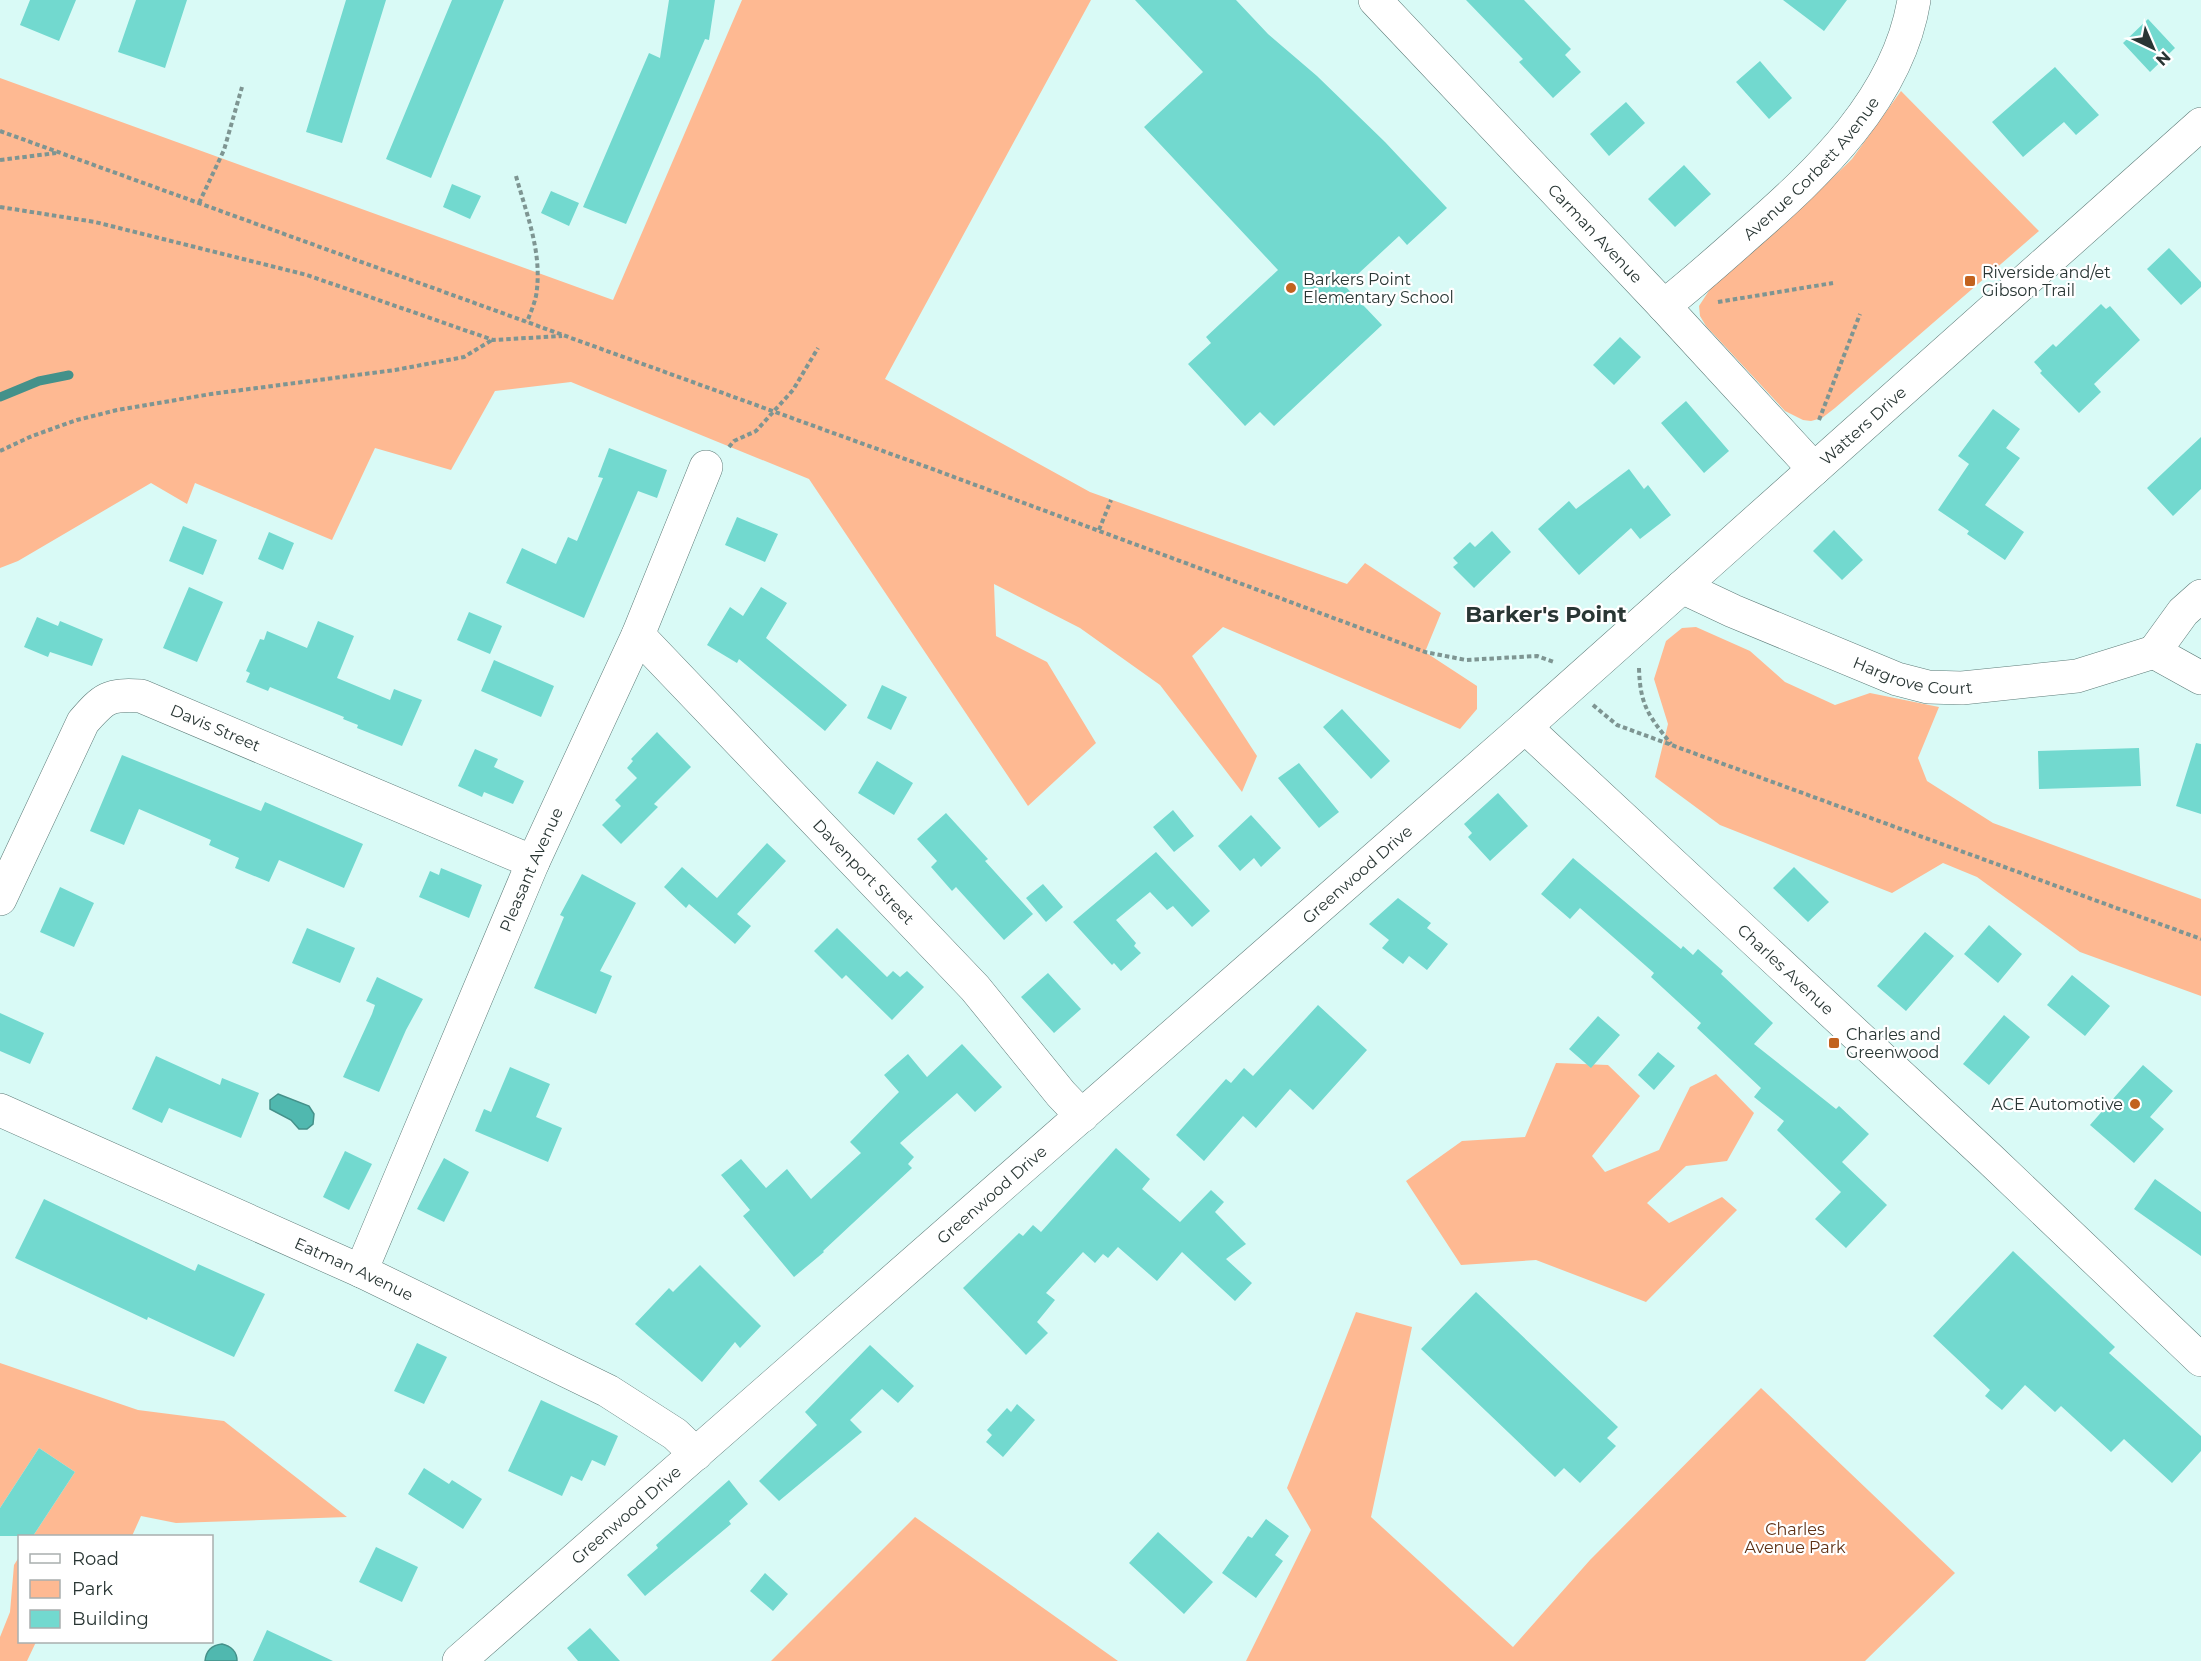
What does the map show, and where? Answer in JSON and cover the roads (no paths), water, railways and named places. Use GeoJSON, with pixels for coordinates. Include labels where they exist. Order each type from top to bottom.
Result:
{"type":"FeatureCollection","features":[{"type":"Feature","properties":{"kind":"street","name":"Carman Avenue"},"geometry":{"type":"LineString","coordinates":[[1375,0],[1664,306],[1814,469]]}},
{"type":"Feature","properties":{"kind":"street","name":"Avenue Corbett Avenue"},"geometry":{"type":"LineString","coordinates":[[1664,306],[1798,190],[1853,129],[1889,75],[1911,17],[1914,0]]}},
{"type":"Feature","properties":{"kind":"street","name":"Watters Drive"},"geometry":{"type":"LineString","coordinates":[[1525,727],[2201,124]]}},
{"type":"Feature","properties":{"kind":"street","name":"Pleasant Avenue"},"geometry":{"type":"LineString","coordinates":[[361,1272],[533,862],[638,635],[706,467]]}},
{"type":"Feature","properties":{"kind":"street","name":"Hargrove Court"},"geometry":{"type":"LineString","coordinates":[[1682,587],[1733,611],[1897,679],[1928,687],[1962,688],[2078,676],[2154,652]]}},
{"type":"Feature","properties":{"kind":"street"},"geometry":{"type":"LineString","coordinates":[[2201,596],[2183,612],[2154,652],[2201,678]]}},
{"type":"Feature","properties":{"kind":"street","name":"Davenport Street"},"geometry":{"type":"LineString","coordinates":[[638,635],[975,988],[1061,1094],[1082,1116]]}},
{"type":"Feature","properties":{"kind":"street","name":"Davis Street"},"geometry":{"type":"LineString","coordinates":[[0,899],[83,722],[100,703],[118,695],[141,696],[533,862]]}},
{"type":"Feature","properties":{"kind":"street","name":"Greenwood Drive"},"geometry":{"type":"LineString","coordinates":[[459,1661],[1525,727]]}},
{"type":"Feature","properties":{"kind":"street","name":"Charles Avenue"},"geometry":{"type":"LineString","coordinates":[[1525,727],[1989,1158],[2201,1360]]}},
{"type":"Feature","properties":{"kind":"street","name":"Eatman Avenue"},"geometry":{"type":"LineString","coordinates":[[0,1110],[361,1272],[608,1391],[675,1434],[696,1454]]}},
{"type":"Feature","properties":{"kind":"water"},"geometry":{"type":"Polygon","coordinates":[[[278,1094],[309,1106],[314,1114],[313,1124],[307,1129],[299,1129],[291,1120],[270,1109],[270,1100],[278,1094]]]}},
{"type":"Feature","properties":{"kind":"water"},"geometry":{"type":"Polygon","coordinates":[[[222,1644],[233,1650],[237,1661],[205,1661],[210,1649],[222,1644]]]}},
{"type":"Feature","properties":{"kind":"waterway"},"geometry":{"type":"LineString","coordinates":[[0,397],[39,381],[69,375]]}},
{"type":"Feature","properties":{"kind":"place","name":"Riverside and/et Gibson Trail"},"geometry":{"type":"Point","coordinates":[1970,281]}},
{"type":"Feature","properties":{"kind":"place","name":"Barkers Point Elementary School"},"geometry":{"type":"Point","coordinates":[1291,288]}},
{"type":"Feature","properties":{"kind":"place","name":"Charles and Greenwood"},"geometry":{"type":"Point","coordinates":[1834,1043]}},
{"type":"Feature","properties":{"kind":"place","name":"ACE Automotive"},"geometry":{"type":"Point","coordinates":[2135,1104]}},
{"type":"Feature","properties":{"kind":"district","name":"Barker's Point"},"geometry":{"type":"Point","coordinates":[1546,614]}},
{"type":"Feature","properties":{"kind":"park label","name":"Charles Avenue Park"},"geometry":{"type":"Point","coordinates":[1795,1538]}}]}
